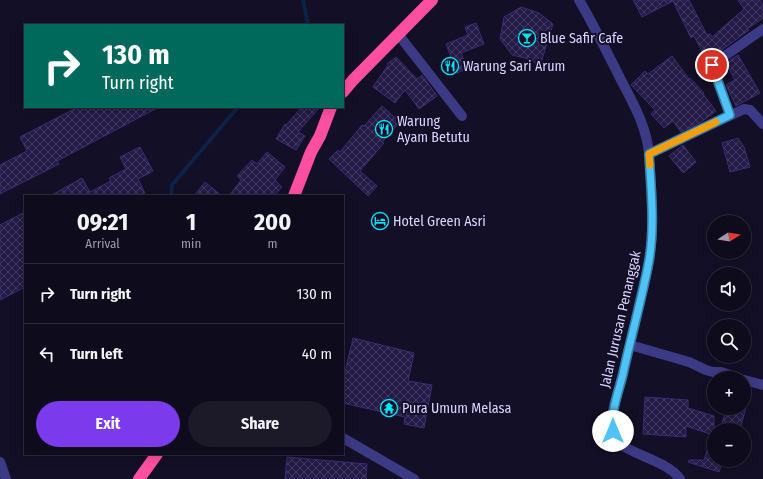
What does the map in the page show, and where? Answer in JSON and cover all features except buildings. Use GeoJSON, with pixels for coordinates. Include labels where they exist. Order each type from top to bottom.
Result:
{"type":"FeatureCollection","features":[{"type":"Feature","properties":{"kind":"highway"},"geometry":{"type":"LineString","coordinates":[[344,91],[432,0]]}},
{"type":"Feature","properties":{"kind":"highway"},"geometry":{"type":"LineString","coordinates":[[294,195],[331,108]]}},
{"type":"Feature","properties":{"kind":"highway"},"geometry":{"type":"LineString","coordinates":[[139,479],[156,455]]}},
{"type":"Feature","properties":{"kind":"street","name":"Jalan Jurusan Penanggak"},"geometry":{"type":"LineString","coordinates":[[579,0],[588,14],[635,108],[649,143],[652,213],[649,260],[630,345],[613,406],[613,431],[615,439],[630,450],[652,459],[676,474],[680,479]]}},
{"type":"Feature","properties":{"kind":"street"},"geometry":{"type":"LineString","coordinates":[[730,115],[712,65],[763,29]]}},
{"type":"Feature","properties":{"kind":"street"},"geometry":{"type":"LineString","coordinates":[[398,34],[462,116]]}},
{"type":"Feature","properties":{"kind":"street"},"geometry":{"type":"LineString","coordinates":[[649,154],[744,109],[750,110],[763,124]]}},
{"type":"Feature","properties":{"kind":"street"},"geometry":{"type":"LineString","coordinates":[[630,345],[689,362],[710,371]]}},
{"type":"Feature","properties":{"kind":"street"},"geometry":{"type":"LineString","coordinates":[[751,382],[763,385]]}},
{"type":"Feature","properties":{"kind":"street"},"geometry":{"type":"LineString","coordinates":[[344,439],[410,477]]}},
{"type":"Feature","properties":{"kind":"street"},"geometry":{"type":"LineString","coordinates":[[0,462],[6,479]]}},
{"type":"Feature","properties":{"kind":"waterway"},"geometry":{"type":"LineString","coordinates":[[303,0],[308,24]]}},
{"type":"Feature","properties":{"kind":"waterway"},"geometry":{"type":"LineString","coordinates":[[171,195],[172,185],[237,108]]}},
{"type":"Feature","properties":{"kind":"slow traffic"},"geometry":{"type":"LineString","coordinates":[[650,165],[649,154],[716,122]]}},
{"type":"Feature","properties":{"kind":"place","name":"Blue Safir Cafe"},"geometry":{"type":"Point","coordinates":[527,38]}},
{"type":"Feature","properties":{"kind":"place","name":"Warung Sari Arum"},"geometry":{"type":"Point","coordinates":[450,66]}},
{"type":"Feature","properties":{"kind":"place","name":"Warung Ayam Betutu"},"geometry":{"type":"Point","coordinates":[384,129]}},
{"type":"Feature","properties":{"kind":"place","name":"Hotel Green Asri"},"geometry":{"type":"Point","coordinates":[380,221]}},
{"type":"Feature","properties":{"kind":"place","name":"Pura Umum Melasa"},"geometry":{"type":"Point","coordinates":[389,408]}},
{"type":"Feature","properties":{"kind":"route"},"geometry":{"type":"LineString","coordinates":[[613,431],[613,406],[620,383],[649,260],[652,220],[649,154],[730,115],[712,65]]}}]}
